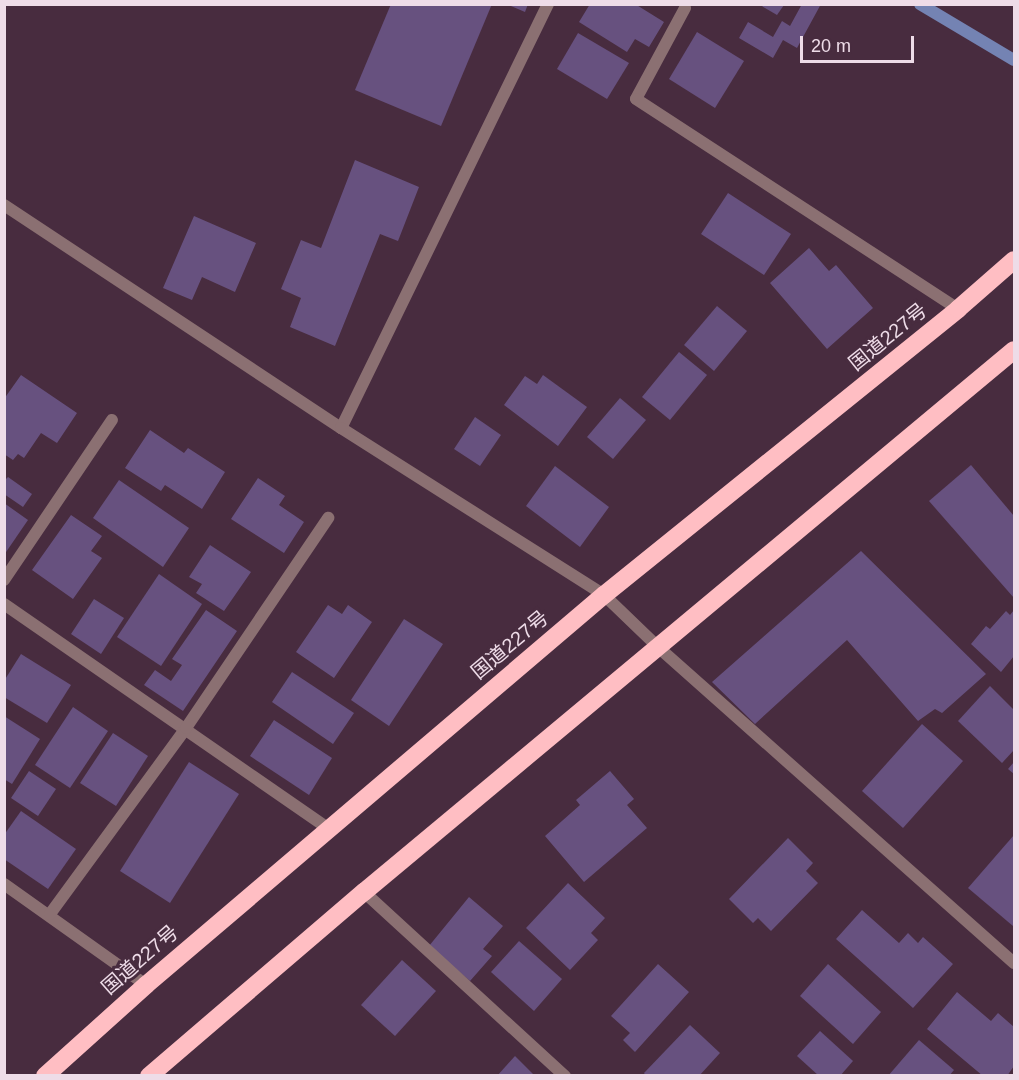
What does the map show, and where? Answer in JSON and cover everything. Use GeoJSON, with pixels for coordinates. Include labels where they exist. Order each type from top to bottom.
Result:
{"type":"FeatureCollection","features":[{"type":"Feature","properties":{"kind":"highway","name":"国道227号"},"geometry":{"type":"LineString","coordinates":[[45,1076],[146,985],[328,828],[604,595],[958,309],[1014,260]]}},
{"type":"Feature","properties":{"kind":"highway"},"geometry":{"type":"LineString","coordinates":[[149,1076],[364,892],[1014,350]]}},
{"type":"Feature","properties":{"kind":"street"},"geometry":{"type":"LineString","coordinates":[[341,428],[548,4]]}},
{"type":"Feature","properties":{"kind":"street"},"geometry":{"type":"LineString","coordinates":[[685,8],[636,99],[958,309]]}},
{"type":"Feature","properties":{"kind":"street"},"geometry":{"type":"LineString","coordinates":[[4,205],[341,428],[604,595],[658,647],[1014,963]]}},
{"type":"Feature","properties":{"kind":"street"},"geometry":{"type":"LineString","coordinates":[[4,580],[112,420]]}},
{"type":"Feature","properties":{"kind":"street"},"geometry":{"type":"LineString","coordinates":[[50,914],[186,728],[328,518]]}},
{"type":"Feature","properties":{"kind":"street"},"geometry":{"type":"LineString","coordinates":[[4,604],[328,828]]}},
{"type":"Feature","properties":{"kind":"street"},"geometry":{"type":"LineString","coordinates":[[4,884],[50,914],[146,985]]}},
{"type":"Feature","properties":{"kind":"street"},"geometry":{"type":"LineString","coordinates":[[364,892],[565,1076]]}},
{"type":"Feature","properties":{"kind":"building"},"geometry":{"type":"Polygon","coordinates":[[[391,4],[492,4],[441,126],[355,90],[391,4]]]}},
{"type":"Feature","properties":{"kind":"building"},"geometry":{"type":"Polygon","coordinates":[[[506,4],[528,4],[525,12],[506,4]]]}},
{"type":"Feature","properties":{"kind":"building"},"geometry":{"type":"Polygon","coordinates":[[[590,4],[635,4],[664,22],[649,47],[635,39],[627,52],[579,22],[590,4]]]}},
{"type":"Feature","properties":{"kind":"building"},"geometry":{"type":"Polygon","coordinates":[[[802,4],[821,4],[797,48],[783,40],[773,58],[739,38],[748,22],[773,37],[782,21],[790,26],[802,4]]]}},
{"type":"Feature","properties":{"kind":"building"},"geometry":{"type":"Polygon","coordinates":[[[760,5],[784,5],[777,15],[760,5]]]}},
{"type":"Feature","properties":{"kind":"building"},"geometry":{"type":"Polygon","coordinates":[[[697,32],[744,61],[715,108],[669,79],[697,32]]]}},
{"type":"Feature","properties":{"kind":"building"},"geometry":{"type":"Polygon","coordinates":[[[578,33],[629,63],[607,99],[557,69],[578,33]]]}},
{"type":"Feature","properties":{"kind":"building"},"geometry":{"type":"Polygon","coordinates":[[[355,160],[419,187],[398,241],[380,234],[335,346],[290,327],[301,298],[281,289],[301,240],[321,248],[355,160]]]}},
{"type":"Feature","properties":{"kind":"building"},"geometry":{"type":"Polygon","coordinates":[[[728,193],[791,234],[764,275],[701,234],[728,193]]]}},
{"type":"Feature","properties":{"kind":"building"},"geometry":{"type":"Polygon","coordinates":[[[194,216],[256,243],[235,292],[202,277],[192,300],[163,288],[194,216]]]}},
{"type":"Feature","properties":{"kind":"building"},"geometry":{"type":"Polygon","coordinates":[[[809,248],[829,271],[836,265],[873,308],[827,349],[770,283],[809,248]]]}},
{"type":"Feature","properties":{"kind":"building"},"geometry":{"type":"Polygon","coordinates":[[[717,306],[747,331],[714,371],[684,345],[717,306]]]}},
{"type":"Feature","properties":{"kind":"building"},"geometry":{"type":"Polygon","coordinates":[[[679,352],[707,375],[670,420],[642,397],[679,352]]]}},
{"type":"Feature","properties":{"kind":"building"},"geometry":{"type":"Polygon","coordinates":[[[21,375],[77,413],[57,443],[41,433],[24,458],[18,454],[13,460],[4,454],[4,399],[21,375]]]}},
{"type":"Feature","properties":{"kind":"building"},"geometry":{"type":"Polygon","coordinates":[[[543,375],[587,407],[558,446],[504,405],[525,376],[537,384],[543,375]]]}},
{"type":"Feature","properties":{"kind":"building"},"geometry":{"type":"Polygon","coordinates":[[[620,398],[646,420],[613,459],[587,437],[620,398]]]}},
{"type":"Feature","properties":{"kind":"building"},"geometry":{"type":"Polygon","coordinates":[[[475,417],[501,435],[480,466],[454,449],[475,417]]]}},
{"type":"Feature","properties":{"kind":"building"},"geometry":{"type":"Polygon","coordinates":[[[150,430],[184,453],[188,448],[225,472],[202,509],[165,485],[161,491],[125,468],[150,430]]]}},
{"type":"Feature","properties":{"kind":"building"},"geometry":{"type":"Polygon","coordinates":[[[971,465],[1014,516],[1014,598],[929,501],[971,465]]]}},
{"type":"Feature","properties":{"kind":"building"},"geometry":{"type":"Polygon","coordinates":[[[555,466],[609,507],[580,547],[526,506],[555,466]]]}},
{"type":"Feature","properties":{"kind":"building"},"geometry":{"type":"Polygon","coordinates":[[[8,477],[32,494],[23,507],[4,494],[4,481],[8,477]]]}},
{"type":"Feature","properties":{"kind":"building"},"geometry":{"type":"Polygon","coordinates":[[[258,478],[285,496],[279,505],[304,522],[284,553],[231,519],[258,478]]]}},
{"type":"Feature","properties":{"kind":"building"},"geometry":{"type":"Polygon","coordinates":[[[119,480],[189,528],[163,567],[93,518],[119,480]]]}},
{"type":"Feature","properties":{"kind":"building"},"geometry":{"type":"Polygon","coordinates":[[[4,503],[28,520],[4,555],[4,503]]]}},
{"type":"Feature","properties":{"kind":"building"},"geometry":{"type":"Polygon","coordinates":[[[71,515],[102,536],[91,551],[102,558],[73,599],[32,570],[71,515]]]}},
{"type":"Feature","properties":{"kind":"building"},"geometry":{"type":"Polygon","coordinates":[[[210,545],[251,572],[224,611],[196,593],[202,584],[189,577],[210,545]]]}},
{"type":"Feature","properties":{"kind":"building"},"geometry":{"type":"Polygon","coordinates":[[[861,551],[986,674],[942,713],[935,709],[918,721],[847,640],[755,724],[712,682],[861,551]]]}},
{"type":"Feature","properties":{"kind":"building"},"geometry":{"type":"Polygon","coordinates":[[[159,574],[202,604],[161,666],[117,637],[159,574]]]}},
{"type":"Feature","properties":{"kind":"building"},"geometry":{"type":"Polygon","coordinates":[[[94,599],[124,618],[101,654],[71,634],[94,599]]]}},
{"type":"Feature","properties":{"kind":"building"},"geometry":{"type":"Polygon","coordinates":[[[328,605],[342,614],[348,605],[372,622],[334,678],[296,652],[328,605]]]}},
{"type":"Feature","properties":{"kind":"building"},"geometry":{"type":"Polygon","coordinates":[[[206,610],[237,631],[183,711],[144,685],[155,670],[171,681],[182,665],[172,659],[206,610]]]}},
{"type":"Feature","properties":{"kind":"building"},"geometry":{"type":"Polygon","coordinates":[[[1014,610],[1014,656],[1001,672],[971,644],[986,626],[990,629],[1006,611],[1010,615],[1014,610]]]}},
{"type":"Feature","properties":{"kind":"building"},"geometry":{"type":"Polygon","coordinates":[[[404,619],[443,644],[389,726],[351,700],[404,619]]]}},
{"type":"Feature","properties":{"kind":"building"},"geometry":{"type":"Polygon","coordinates":[[[21,654],[71,685],[47,723],[4,697],[4,681],[21,654]]]}},
{"type":"Feature","properties":{"kind":"building"},"geometry":{"type":"Polygon","coordinates":[[[292,672],[354,713],[333,744],[272,702],[292,672]]]}},
{"type":"Feature","properties":{"kind":"building"},"geometry":{"type":"Polygon","coordinates":[[[990,686],[1014,710],[1014,750],[1002,763],[958,721],[990,686]]]}},
{"type":"Feature","properties":{"kind":"building"},"geometry":{"type":"Polygon","coordinates":[[[73,707],[108,731],[70,788],[35,765],[73,707]]]}},
{"type":"Feature","properties":{"kind":"building"},"geometry":{"type":"Polygon","coordinates":[[[4,716],[40,739],[12,784],[4,779],[4,716]]]}},
{"type":"Feature","properties":{"kind":"building"},"geometry":{"type":"Polygon","coordinates":[[[274,720],[332,758],[309,795],[250,756],[274,720]]]}},
{"type":"Feature","properties":{"kind":"building"},"geometry":{"type":"Polygon","coordinates":[[[922,724],[963,761],[903,828],[862,791],[922,724]]]}},
{"type":"Feature","properties":{"kind":"building"},"geometry":{"type":"Polygon","coordinates":[[[113,733],[148,756],[116,806],[80,783],[113,733]]]}},
{"type":"Feature","properties":{"kind":"building"},"geometry":{"type":"Polygon","coordinates":[[[189,762],[239,794],[170,903],[120,871],[189,762]]]}},
{"type":"Feature","properties":{"kind":"building"},"geometry":{"type":"Polygon","coordinates":[[[1014,762],[1014,774],[1008,769],[1014,762]]]}},
{"type":"Feature","properties":{"kind":"building"},"geometry":{"type":"Polygon","coordinates":[[[29,771],[56,789],[38,816],[11,798],[29,771]]]}},
{"type":"Feature","properties":{"kind":"building"},"geometry":{"type":"Polygon","coordinates":[[[610,771],[634,799],[627,805],[647,828],[584,882],[545,836],[580,805],[576,800],[610,771]]]}},
{"type":"Feature","properties":{"kind":"building"},"geometry":{"type":"Polygon","coordinates":[[[21,811],[76,849],[48,889],[4,859],[4,835],[21,811]]]}},
{"type":"Feature","properties":{"kind":"building"},"geometry":{"type":"Polygon","coordinates":[[[1014,835],[1014,924],[1013,926],[968,888],[1014,835]]]}},
{"type":"Feature","properties":{"kind":"building"},"geometry":{"type":"Polygon","coordinates":[[[788,838],[813,863],[806,871],[818,883],[771,931],[758,918],[753,923],[729,899],[788,838]]]}},
{"type":"Feature","properties":{"kind":"building"},"geometry":{"type":"Polygon","coordinates":[[[568,883],[605,918],[591,933],[598,940],[570,970],[526,928],[568,883]]]}},
{"type":"Feature","properties":{"kind":"building"},"geometry":{"type":"Polygon","coordinates":[[[469,897],[503,926],[483,949],[492,956],[470,981],[429,946],[469,897]]]}},
{"type":"Feature","properties":{"kind":"building"},"geometry":{"type":"Polygon","coordinates":[[[862,910],[899,943],[908,933],[918,943],[923,937],[953,964],[913,1008],[836,939],[862,910]]]}},
{"type":"Feature","properties":{"kind":"building"},"geometry":{"type":"Polygon","coordinates":[[[519,941],[562,979],[534,1011],[491,972],[519,941]]]}},
{"type":"Feature","properties":{"kind":"building"},"geometry":{"type":"Polygon","coordinates":[[[402,960],[436,991],[395,1036],[361,1005],[402,960]]]}},
{"type":"Feature","properties":{"kind":"building"},"geometry":{"type":"Polygon","coordinates":[[[658,964],[689,992],[635,1052],[623,1040],[630,1033],[611,1016],[658,964]]]}},
{"type":"Feature","properties":{"kind":"building"},"geometry":{"type":"Polygon","coordinates":[[[828,964],[881,1012],[853,1044],[800,996],[828,964]]]}},
{"type":"Feature","properties":{"kind":"building"},"geometry":{"type":"Polygon","coordinates":[[[957,992],[991,1021],[998,1013],[1014,1027],[1014,1066],[1007,1076],[983,1076],[927,1029],[957,992]]]}},
{"type":"Feature","properties":{"kind":"building"},"geometry":{"type":"Polygon","coordinates":[[[690,1025],[720,1053],[699,1076],[646,1076],[644,1073],[690,1025]]]}},
{"type":"Feature","properties":{"kind":"building"},"geometry":{"type":"Polygon","coordinates":[[[820,1031],[853,1061],[840,1076],[819,1076],[797,1056],[820,1031]]]}},
{"type":"Feature","properties":{"kind":"building"},"geometry":{"type":"Polygon","coordinates":[[[919,1040],[954,1070],[949,1076],[888,1076],[919,1040]]]}},
{"type":"Feature","properties":{"kind":"building"},"geometry":{"type":"Polygon","coordinates":[[[515,1056],[535,1076],[497,1076],[515,1056]]]}},
{"type":"Feature","properties":{"kind":"waterway"},"geometry":{"type":"LineString","coordinates":[[920,4],[1014,60]]}}]}
